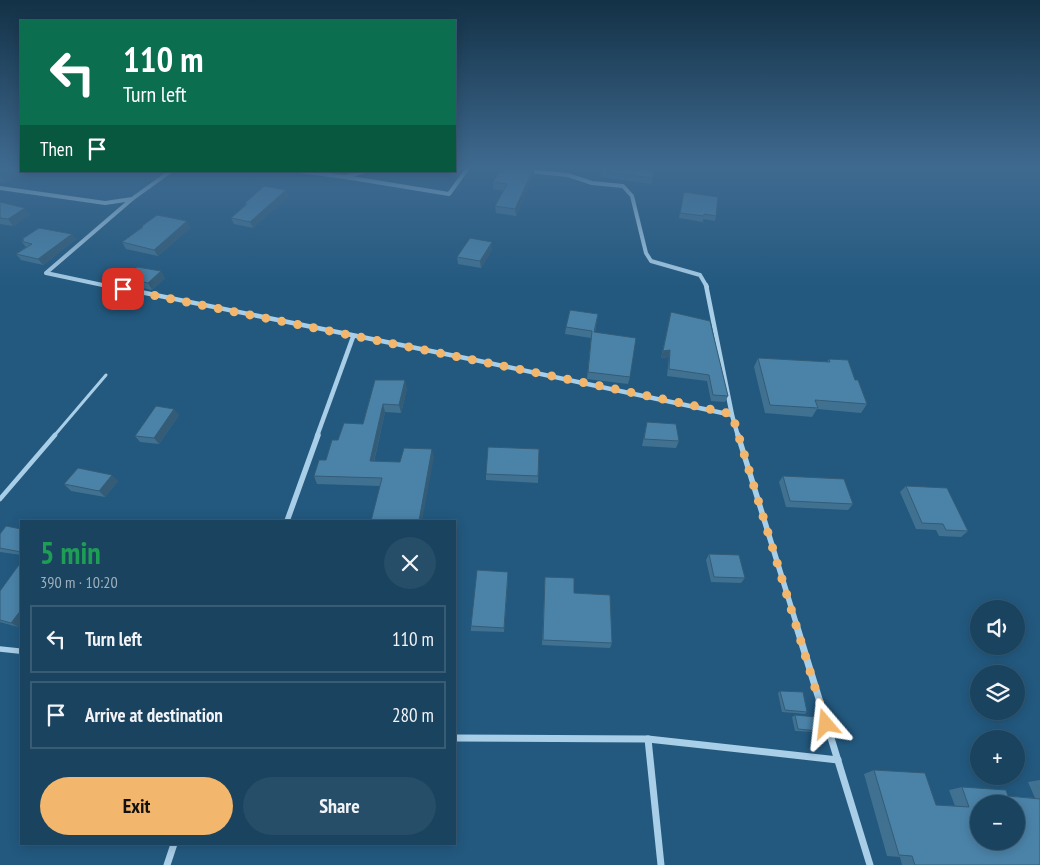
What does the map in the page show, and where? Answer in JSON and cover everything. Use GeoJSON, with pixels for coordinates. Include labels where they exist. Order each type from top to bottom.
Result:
{"type":"FeatureCollection","features":[{"type":"Feature","properties":{"kind":"street"},"geometry":{"type":"LineString","coordinates":[[121,208],[46,273],[569,378],[732,414]]}},
{"type":"Feature","properties":{"kind":"street"},"geometry":{"type":"LineString","coordinates":[[635,208],[646,253],[651,261],[700,275],[707,286],[732,414],[870,865]]}},
{"type":"Feature","properties":{"kind":"street"},"geometry":{"type":"LineString","coordinates":[[287,520],[353,336]]}},
{"type":"Feature","properties":{"kind":"street"},"geometry":{"type":"LineString","coordinates":[[456,738],[648,739],[838,760]]}},
{"type":"Feature","properties":{"kind":"street"},"geometry":{"type":"LineString","coordinates":[[648,739],[661,865]]}},
{"type":"Feature","properties":{"kind":"street"},"geometry":{"type":"LineString","coordinates":[[167,865],[174,845]]}},
{"type":"Feature","properties":{"kind":"lane"},"geometry":{"type":"LineString","coordinates":[[0,499],[106,375]]}},
{"type":"Feature","properties":{"kind":"lane"},"geometry":{"type":"LineString","coordinates":[[0,649],[19,651]]}},
{"type":"Feature","properties":{"kind":"building"},"geometry":{"type":"Polygon","coordinates":[[[0,208],[24,208],[8,219],[0,218],[0,208]]]}},
{"type":"Feature","properties":{"kind":"building"},"geometry":{"type":"Polygon","coordinates":[[[242,208],[265,208],[250,222],[231,218],[242,208]]]}},
{"type":"Feature","properties":{"kind":"building"},"geometry":{"type":"Polygon","coordinates":[[[681,208],[717,208],[716,216],[680,213],[681,208]]]}},
{"type":"Feature","properties":{"kind":"building"},"geometry":{"type":"Polygon","coordinates":[[[157,215],[187,221],[154,250],[122,242],[143,227],[157,215]]]}},
{"type":"Feature","properties":{"kind":"building"},"geometry":{"type":"Polygon","coordinates":[[[39,228],[72,234],[38,259],[16,254],[32,244],[21,241],[24,240],[22,239],[39,228]]]}},
{"type":"Feature","properties":{"kind":"building"},"geometry":{"type":"Polygon","coordinates":[[[470,238],[492,242],[480,261],[457,257],[470,238]]]}},
{"type":"Feature","properties":{"kind":"building"},"geometry":{"type":"Polygon","coordinates":[[[137,267],[161,271],[148,283],[124,278],[137,267]]]}},
{"type":"Feature","properties":{"kind":"building"},"geometry":{"type":"Polygon","coordinates":[[[570,310],[598,314],[594,332],[636,338],[630,377],[588,372],[592,331],[566,327],[570,310]]]}},
{"type":"Feature","properties":{"kind":"building"},"geometry":{"type":"Polygon","coordinates":[[[671,312],[710,321],[728,396],[713,395],[709,375],[669,369],[670,350],[663,351],[671,312]]]}},
{"type":"Feature","properties":{"kind":"building"},"geometry":{"type":"Polygon","coordinates":[[[758,358],[830,362],[829,359],[848,360],[855,380],[858,380],[867,404],[815,400],[818,408],[770,405],[758,358]]]}},
{"type":"Feature","properties":{"kind":"building"},"geometry":{"type":"Polygon","coordinates":[[[375,380],[405,380],[399,405],[383,404],[370,461],[400,462],[404,448],[432,449],[419,520],[371,520],[382,478],[314,476],[319,460],[326,460],[332,440],[338,440],[344,423],[363,424],[375,380]]]}},
{"type":"Feature","properties":{"kind":"building"},"geometry":{"type":"Polygon","coordinates":[[[156,406],[174,409],[154,438],[135,436],[156,406]]]}},
{"type":"Feature","properties":{"kind":"building"},"geometry":{"type":"Polygon","coordinates":[[[647,422],[676,424],[679,441],[644,439],[647,422]]]}},
{"type":"Feature","properties":{"kind":"building"},"geometry":{"type":"Polygon","coordinates":[[[488,447],[539,449],[538,476],[486,474],[488,447]]]}},
{"type":"Feature","properties":{"kind":"building"},"geometry":{"type":"Polygon","coordinates":[[[78,468],[112,475],[99,491],[64,484],[78,468]]]}},
{"type":"Feature","properties":{"kind":"building"},"geometry":{"type":"Polygon","coordinates":[[[783,476],[844,479],[853,504],[790,501],[783,476]]]}},
{"type":"Feature","properties":{"kind":"building"},"geometry":{"type":"Polygon","coordinates":[[[906,486],[947,488],[968,531],[946,530],[943,524],[922,523],[906,486]]]}},
{"type":"Feature","properties":{"kind":"building"},"geometry":{"type":"Polygon","coordinates":[[[6,526],[20,529],[20,552],[0,548],[0,534],[6,526]]]}},
{"type":"Feature","properties":{"kind":"building"},"geometry":{"type":"Polygon","coordinates":[[[709,554],[739,555],[745,578],[714,577],[709,554]]]}},
{"type":"Feature","properties":{"kind":"building"},"geometry":{"type":"Polygon","coordinates":[[[20,563],[20,611],[11,623],[0,620],[0,591],[20,563]]]}},
{"type":"Feature","properties":{"kind":"building"},"geometry":{"type":"Polygon","coordinates":[[[477,570],[508,572],[504,628],[471,626],[477,570]]]}},
{"type":"Feature","properties":{"kind":"building"},"geometry":{"type":"Polygon","coordinates":[[[545,577],[574,578],[574,593],[610,595],[612,643],[543,640],[545,577]]]}},
{"type":"Feature","properties":{"kind":"building"},"geometry":{"type":"Polygon","coordinates":[[[780,691],[803,692],[807,712],[785,710],[780,691]]]}},
{"type":"Feature","properties":{"kind":"building"},"geometry":{"type":"Polygon","coordinates":[[[795,715],[816,717],[819,731],[798,729],[795,715]]]}},
{"type":"Feature","properties":{"kind":"building"},"geometry":{"type":"Polygon","coordinates":[[[874,770],[925,773],[936,805],[969,807],[962,787],[1006,790],[1008,795],[970,795],[970,850],[1025,850],[1025,798],[1040,799],[1040,865],[915,865],[912,856],[899,855],[874,770]]]}},
{"type":"Feature","properties":{"kind":"route"},"geometry":{"type":"LineString","coordinates":[[123,289],[569,378],[732,414],[826,724]]}}]}
